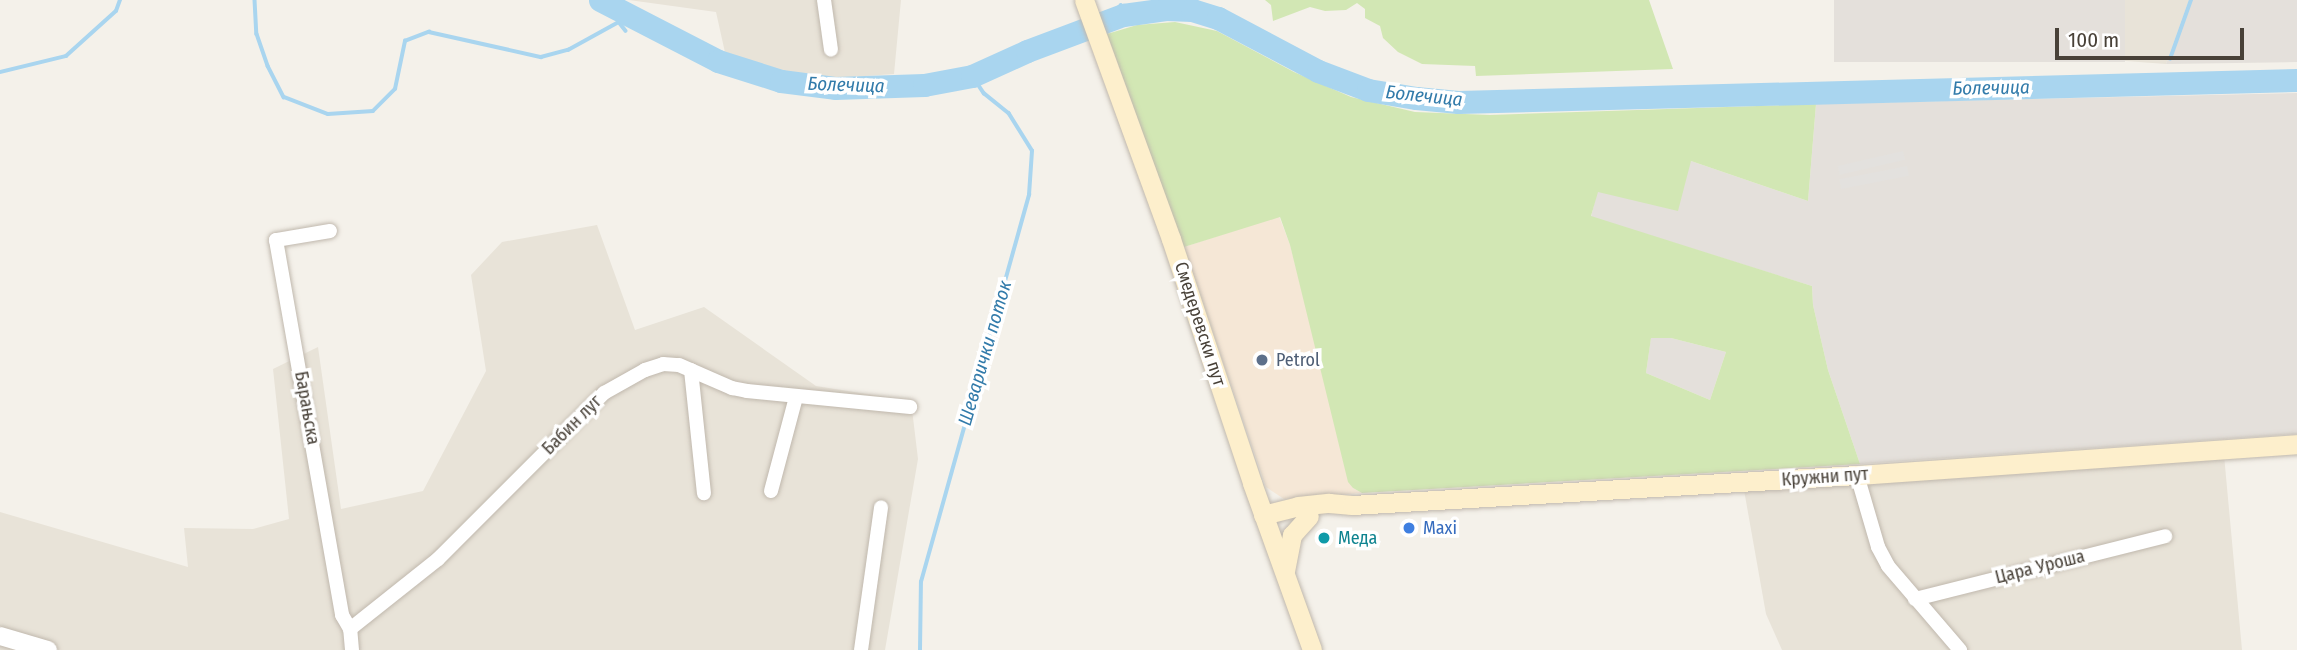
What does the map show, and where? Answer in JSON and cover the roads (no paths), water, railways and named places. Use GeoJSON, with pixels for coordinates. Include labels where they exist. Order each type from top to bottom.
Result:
{"type":"FeatureCollection","features":[{"type":"Feature","properties":{"kind":"main road","name":"Смедеревски пут"},"geometry":{"type":"LineString","coordinates":[[1086,6],[1204,334],[1252,483],[1312,650]]}},
{"type":"Feature","properties":{"kind":"main road","name":"Кружни пут"},"geometry":{"type":"LineString","coordinates":[[1265,520],[1304,511],[1352,505],[1857,475],[2297,444]]}},
{"type":"Feature","properties":{"kind":"main road"},"geometry":{"type":"LineString","coordinates":[[1252,483],[1273,500],[1304,511],[1292,535],[1284,575]]}},
{"type":"Feature","properties":{"kind":"street"},"geometry":{"type":"LineString","coordinates":[[824,0],[831,50]]}},
{"type":"Feature","properties":{"kind":"street","name":"Барањска"},"geometry":{"type":"LineString","coordinates":[[330,231],[276,240],[342,615],[350,629]]}},
{"type":"Feature","properties":{"kind":"street","name":"Бабин луг"},"geometry":{"type":"LineString","coordinates":[[350,629],[446,552],[604,393],[645,370],[663,364],[691,370],[732,388],[796,397],[910,407]]}},
{"type":"Feature","properties":{"kind":"street"},"geometry":{"type":"LineString","coordinates":[[691,370],[704,493]]}},
{"type":"Feature","properties":{"kind":"street"},"geometry":{"type":"LineString","coordinates":[[771,491],[796,397]]}},
{"type":"Feature","properties":{"kind":"street"},"geometry":{"type":"LineString","coordinates":[[1857,475],[1878,547],[1888,566],[1961,650]]}},
{"type":"Feature","properties":{"kind":"street"},"geometry":{"type":"LineString","coordinates":[[861,650],[881,507]]}},
{"type":"Feature","properties":{"kind":"street","name":"Цара Уроша"},"geometry":{"type":"LineString","coordinates":[[1915,599],[2165,536]]}},
{"type":"Feature","properties":{"kind":"street"},"geometry":{"type":"LineString","coordinates":[[350,629],[352,650]]}},
{"type":"Feature","properties":{"kind":"street"},"geometry":{"type":"LineString","coordinates":[[0,636],[48,650]]}},
{"type":"Feature","properties":{"kind":"waterway","name":"Болечица"},"geometry":{"type":"LineString","coordinates":[[0,72],[66,56],[116,11],[120,0]]}},
{"type":"Feature","properties":{"kind":"waterway","name":"Болечица"},"geometry":{"type":"LineString","coordinates":[[255,0],[257,34],[268,66],[284,97],[328,114],[373,111],[395,89],[405,41],[429,32],[541,57],[568,50],[619,22],[626,31]]}},
{"type":"Feature","properties":{"kind":"waterway","name":"Болечица"},"geometry":{"type":"LineString","coordinates":[[600,0],[718,61],[781,81],[835,88],[924,85],[972,76],[1027,51],[1123,15],[1166,9],[1192,10],[1218,18],[1318,71],[1368,90],[1458,102],[2297,80]]}},
{"type":"Feature","properties":{"kind":"waterway"},"geometry":{"type":"LineString","coordinates":[[2170,59],[2191,0]]}},
{"type":"Feature","properties":{"kind":"waterway"},"geometry":{"type":"LineString","coordinates":[[1121,5],[1123,15]]}},
{"type":"Feature","properties":{"kind":"waterway","name":"Шеварички поток"},"geometry":{"type":"LineString","coordinates":[[920,650],[921,582],[1029,195],[1032,151],[1009,114],[984,94],[972,76]]}},
{"type":"Feature","properties":{"kind":"place","name":"Petrol"},"geometry":{"type":"Point","coordinates":[1262,360]}},
{"type":"Feature","properties":{"kind":"place","name":"Maxi"},"geometry":{"type":"Point","coordinates":[1409,528]}},
{"type":"Feature","properties":{"kind":"place","name":"Меда"},"geometry":{"type":"Point","coordinates":[1324,538]}}]}
